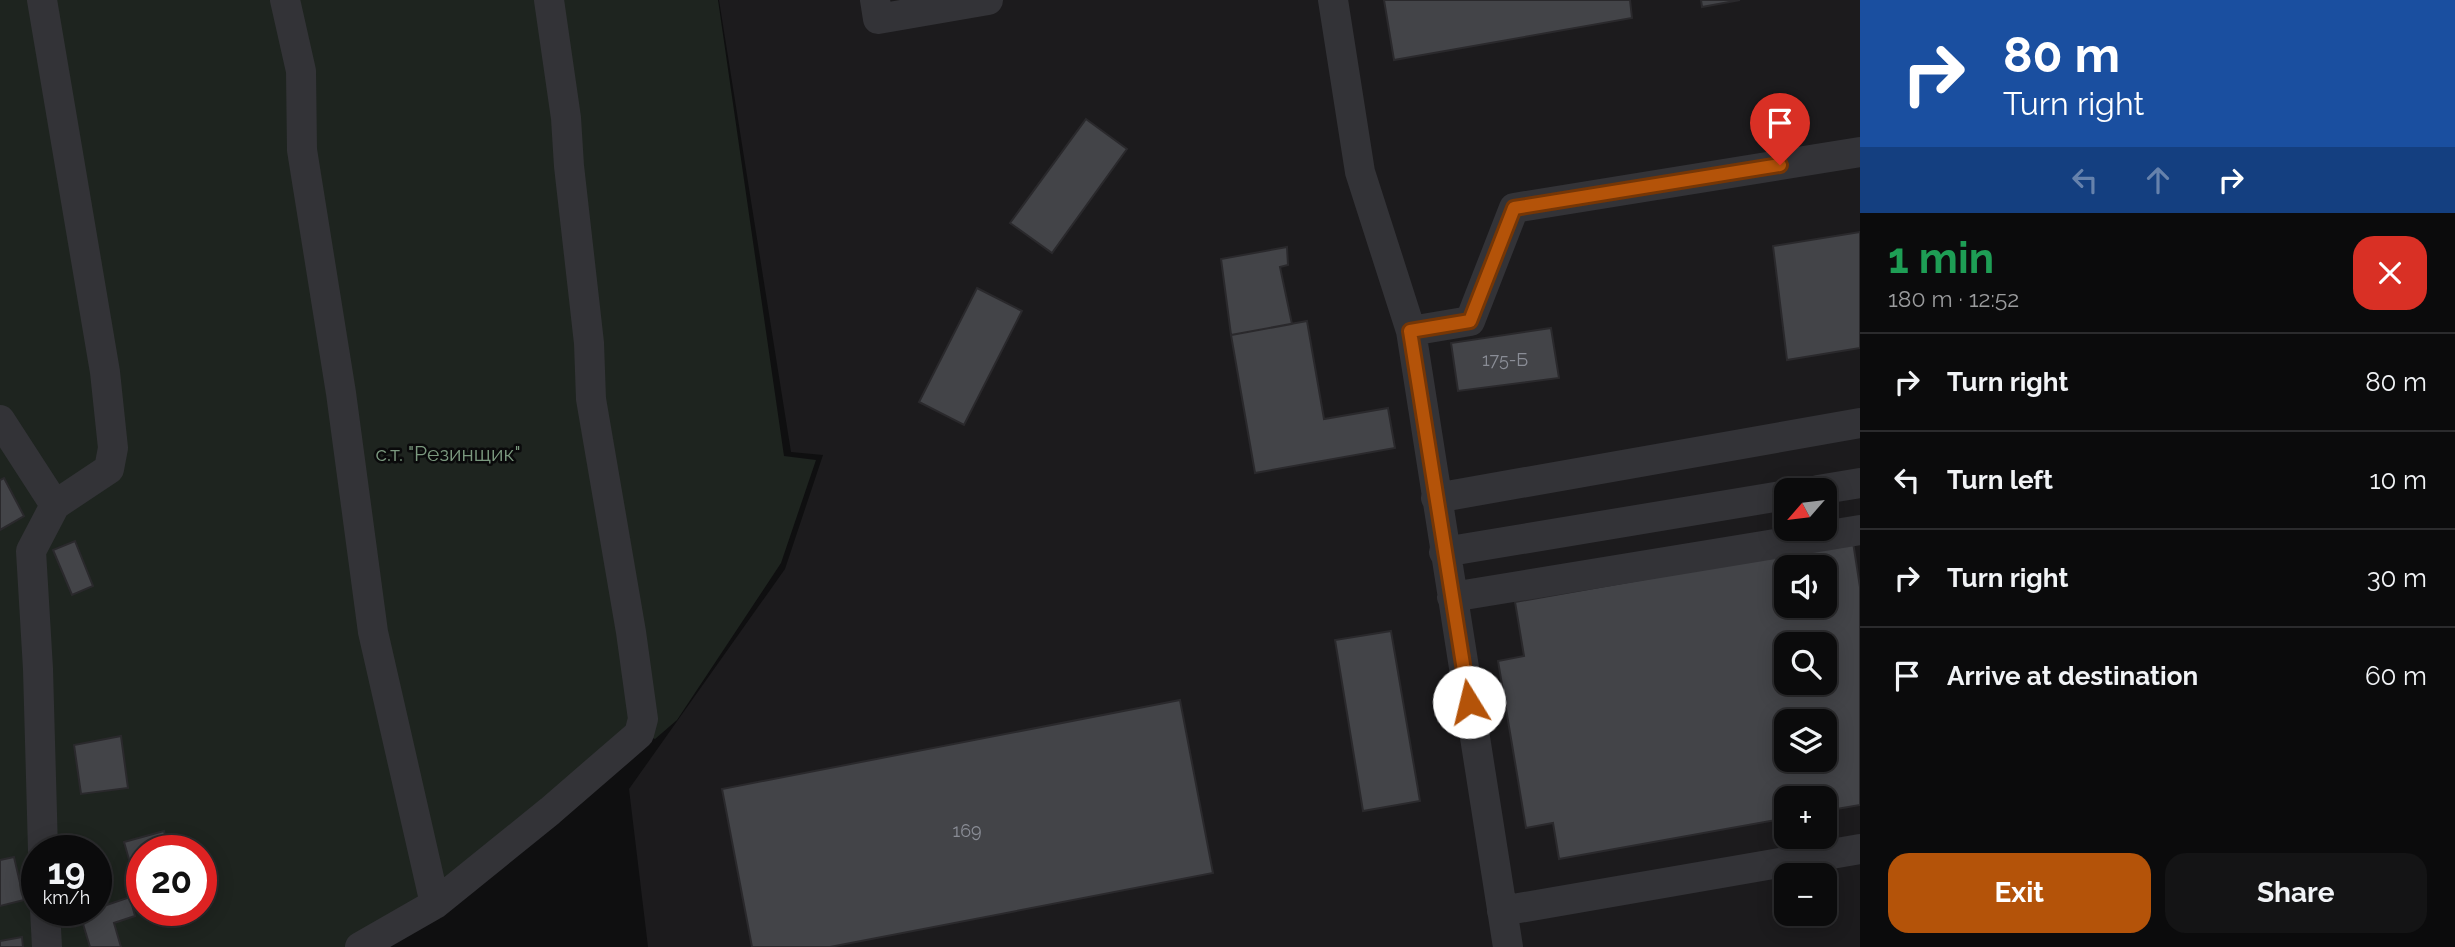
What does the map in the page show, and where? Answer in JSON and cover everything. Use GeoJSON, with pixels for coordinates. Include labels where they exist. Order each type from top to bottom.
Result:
{"type":"FeatureCollection","features":[{"type":"Feature","properties":{"kind":"lane"},"geometry":{"type":"LineString","coordinates":[[42,0],[105,372],[113,448],[109,469],[55,505],[31,551],[38,669],[43,835]]}},
{"type":"Feature","properties":{"kind":"lane"},"geometry":{"type":"LineString","coordinates":[[285,0],[301,71],[302,150],[341,393],[373,632],[435,904]]}},
{"type":"Feature","properties":{"kind":"lane"},"geometry":{"type":"LineString","coordinates":[[360,947],[435,904],[639,734],[643,719],[591,399],[589,343],[566,118],[549,0]]}},
{"type":"Feature","properties":{"kind":"lane"},"geometry":{"type":"LineString","coordinates":[[875,0],[878,19],[988,0]]}},
{"type":"Feature","properties":{"kind":"lane"},"geometry":{"type":"LineString","coordinates":[[1333,0],[1360,172],[1410,331],[1508,947]]}},
{"type":"Feature","properties":{"kind":"lane"},"geometry":{"type":"LineString","coordinates":[[1410,331],[1470,321],[1514,208],[1860,152]]}},
{"type":"Feature","properties":{"kind":"lane"},"geometry":{"type":"LineString","coordinates":[[0,420],[55,505]]}},
{"type":"Feature","properties":{"kind":"lane"},"geometry":{"type":"LineString","coordinates":[[1436,498],[1860,423]]}},
{"type":"Feature","properties":{"kind":"lane"},"geometry":{"type":"LineString","coordinates":[[1838,487],[1860,483]]}},
{"type":"Feature","properties":{"kind":"lane"},"geometry":{"type":"LineString","coordinates":[[1444,552],[1774,497]]}},
{"type":"Feature","properties":{"kind":"lane"},"geometry":{"type":"LineString","coordinates":[[1452,597],[1860,530]]}},
{"type":"Feature","properties":{"kind":"lane"},"geometry":{"type":"LineString","coordinates":[[1502,911],[1860,849]]}},
{"type":"Feature","properties":{"kind":"lane"},"geometry":{"type":"LineString","coordinates":[[46,926],[47,947]]}},
{"type":"Feature","properties":{"kind":"shaded area"},"geometry":{"type":"Polygon","coordinates":[[[719,0],[1860,0],[1860,947],[648,947],[629,789],[785,569],[823,455],[791,452],[719,0]]]}},
{"type":"Feature","properties":{"kind":"green space"},"geometry":{"type":"Polygon","coordinates":[[[0,0],[39,0],[105,465],[55,501],[0,418],[0,0]]]}},
{"type":"Feature","properties":{"kind":"green space","name":"с.т. \"Резинщик\""},"geometry":{"type":"Polygon","coordinates":[[[48,0],[718,0],[784,456],[816,460],[781,563],[677,720],[655,739],[634,730],[601,761],[352,947],[0,947],[0,426],[41,491],[116,474],[48,0]]]}},
{"type":"Feature","properties":{"kind":"building"},"geometry":{"type":"Polygon","coordinates":[[[1384,0],[1630,0],[1632,18],[1394,60],[1384,0]]]}},
{"type":"Feature","properties":{"kind":"building"},"geometry":{"type":"Polygon","coordinates":[[[1701,0],[1740,0],[1702,7],[1701,0]]]}},
{"type":"Feature","properties":{"kind":"building"},"geometry":{"type":"Polygon","coordinates":[[[1086,119],[1127,149],[1052,253],[1010,223],[1086,119]]]}},
{"type":"Feature","properties":{"kind":"building"},"geometry":{"type":"Polygon","coordinates":[[[1860,232],[1860,348],[1787,360],[1773,246],[1860,232]]]}},
{"type":"Feature","properties":{"kind":"building"},"geometry":{"type":"Polygon","coordinates":[[[1287,247],[1288,265],[1280,267],[1292,324],[1231,335],[1221,259],[1287,247]]]}},
{"type":"Feature","properties":{"kind":"building"},"geometry":{"type":"Polygon","coordinates":[[[977,288],[1022,311],[964,425],[919,402],[977,288]]]}},
{"type":"Feature","properties":{"kind":"building"},"geometry":{"type":"Polygon","coordinates":[[[1307,321],[1324,419],[1388,408],[1395,448],[1255,473],[1231,335],[1307,321]]]}},
{"type":"Feature","properties":{"kind":"building"},"geometry":{"type":"Polygon","coordinates":[[[1551,328],[1559,378],[1458,391],[1451,343],[1551,328]]]}},
{"type":"Feature","properties":{"kind":"building"},"geometry":{"type":"Polygon","coordinates":[[[4,478],[24,516],[0,530],[0,480],[4,478]]]}},
{"type":"Feature","properties":{"kind":"building"},"geometry":{"type":"Polygon","coordinates":[[[75,541],[93,586],[72,595],[53,550],[75,541]]]}},
{"type":"Feature","properties":{"kind":"building"},"geometry":{"type":"Polygon","coordinates":[[[1853,542],[1860,587],[1860,805],[1837,809],[1837,786],[1774,786],[1774,820],[1559,859],[1553,823],[1526,828],[1498,661],[1524,656],[1515,602],[1774,556],[1774,618],[1837,618],[1837,555],[1780,555],[1853,542]]]}},
{"type":"Feature","properties":{"kind":"building"},"geometry":{"type":"Polygon","coordinates":[[[1391,631],[1420,801],[1363,811],[1335,640],[1391,631]]]}},
{"type":"Feature","properties":{"kind":"building"},"geometry":{"type":"Polygon","coordinates":[[[1180,700],[1213,873],[830,947],[752,947],[722,789],[1180,700]]]}},
{"type":"Feature","properties":{"kind":"building"},"geometry":{"type":"Polygon","coordinates":[[[121,736],[128,788],[81,794],[74,745],[121,736]]]}},
{"type":"Feature","properties":{"kind":"building"},"geometry":{"type":"Polygon","coordinates":[[[164,831],[165,835],[149,835],[164,831]]]}},
{"type":"Feature","properties":{"kind":"building"},"geometry":{"type":"Polygon","coordinates":[[[14,857],[21,887],[21,901],[0,906],[0,860],[14,857]]]}},
{"type":"Feature","properties":{"kind":"building"},"geometry":{"type":"Polygon","coordinates":[[[126,898],[126,919],[114,923],[121,947],[90,947],[84,926],[112,926],[112,903],[126,898]]]}},
{"type":"Feature","properties":{"kind":"building"},"geometry":{"type":"Polygon","coordinates":[[[22,937],[23,947],[0,947],[0,941],[22,937]]]}},
{"type":"Feature","properties":{"kind":"route"},"geometry":{"type":"LineString","coordinates":[[1469,702],[1410,331],[1470,321],[1514,208],[1780,165]]}}]}
